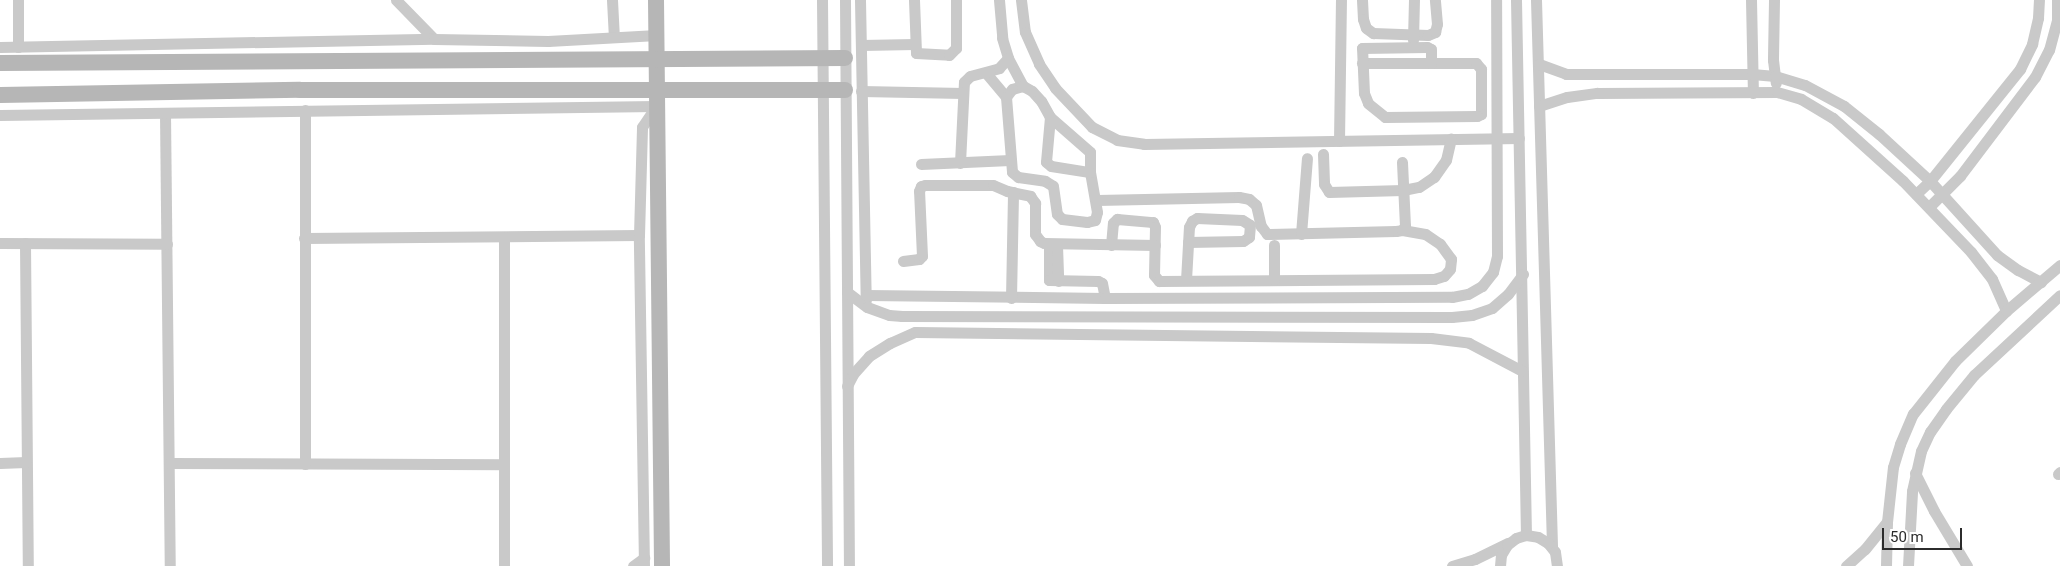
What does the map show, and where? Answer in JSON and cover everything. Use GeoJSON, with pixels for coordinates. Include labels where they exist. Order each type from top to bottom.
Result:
{"type":"FeatureCollection","features":[{"type":"Feature","properties":{"kind":"street"},"geometry":{"type":"LineString","coordinates":[[18,0],[18,47]]}},
{"type":"Feature","properties":{"kind":"street"},"geometry":{"type":"LineString","coordinates":[[396,0],[434,39]]}},
{"type":"Feature","properties":{"kind":"street"},"geometry":{"type":"LineString","coordinates":[[612,0],[614,37]]}},
{"type":"Feature","properties":{"kind":"street"},"geometry":{"type":"LineString","coordinates":[[656,0],[662,566]]}},
{"type":"Feature","properties":{"kind":"street"},"geometry":{"type":"LineString","coordinates":[[822,0],[826,566]]}},
{"type":"Feature","properties":{"kind":"street"},"geometry":{"type":"LineString","coordinates":[[845,0],[845,58],[853,90],[866,301]]}},
{"type":"Feature","properties":{"kind":"street"},"geometry":{"type":"LineString","coordinates":[[849,566],[847,292],[853,90],[861,45],[860,0]]}},
{"type":"Feature","properties":{"kind":"street"},"geometry":{"type":"LineString","coordinates":[[914,0],[915,44],[916,53],[920,55],[949,55],[956,48],[956,0]]}},
{"type":"Feature","properties":{"kind":"street"},"geometry":{"type":"LineString","coordinates":[[986,73],[1006,97],[1010,168],[1014,175],[1049,183],[1054,190],[1057,214],[1062,219],[1087,222],[1095,220],[1097,216],[1097,200],[1090,172],[1090,152],[1050,117],[1042,100],[1023,86],[1008,58],[1002,38],[999,0]]}},
{"type":"Feature","properties":{"kind":"street"},"geometry":{"type":"LineString","coordinates":[[1021,0],[1025,32],[1039,64],[1056,88],[1092,127],[1116,140],[1144,144],[1519,138]]}},
{"type":"Feature","properties":{"kind":"street"},"geometry":{"type":"LineString","coordinates":[[1340,141],[1341,0]]}},
{"type":"Feature","properties":{"kind":"street"},"geometry":{"type":"LineString","coordinates":[[1362,0],[1363,19],[1366,28],[1373,33],[1428,35],[1434,32],[1437,24],[1436,0]]}},
{"type":"Feature","properties":{"kind":"street"},"geometry":{"type":"LineString","coordinates":[[1413,47],[1414,0]]}},
{"type":"Feature","properties":{"kind":"street"},"geometry":{"type":"LineString","coordinates":[[866,301],[1011,298],[1452,298],[1468,294],[1482,286],[1492,272],[1497,256],[1496,0]]}},
{"type":"Feature","properties":{"kind":"street"},"geometry":{"type":"LineString","coordinates":[[1516,0],[1526,535]]}},
{"type":"Feature","properties":{"kind":"street"},"geometry":{"type":"LineString","coordinates":[[1536,0],[1552,547],[1561,565]]}},
{"type":"Feature","properties":{"kind":"street"},"geometry":{"type":"LineString","coordinates":[[1751,0],[1753,92]]}},
{"type":"Feature","properties":{"kind":"street"},"geometry":{"type":"LineString","coordinates":[[1774,0],[1773,60],[1777,92]]}},
{"type":"Feature","properties":{"kind":"street"},"geometry":{"type":"LineString","coordinates":[[1916,194],[1930,181],[2020,69],[2032,44],[2038,18],[2039,0]]}},
{"type":"Feature","properties":{"kind":"street"},"geometry":{"type":"LineString","coordinates":[[1928,207],[1943,195],[2035,77],[2049,50],[2057,20],[2057,0]]}},
{"type":"Feature","properties":{"kind":"street"},"geometry":{"type":"LineString","coordinates":[[0,47],[434,39],[548,41],[656,35]]}},
{"type":"Feature","properties":{"kind":"street"},"geometry":{"type":"LineString","coordinates":[[861,45],[915,44]]}},
{"type":"Feature","properties":{"kind":"street"},"geometry":{"type":"LineString","coordinates":[[1362,63],[1431,63],[1476,62],[1481,70],[1480,114],[1477,116],[1385,117],[1368,103],[1364,93],[1362,63],[1362,48],[1427,47],[1430,49],[1431,63]]}},
{"type":"Feature","properties":{"kind":"street"},"geometry":{"type":"LineString","coordinates":[[0,62],[845,58]]}},
{"type":"Feature","properties":{"kind":"street"},"geometry":{"type":"LineString","coordinates":[[960,163],[962,93],[966,78],[999,68],[1008,58]]}},
{"type":"Feature","properties":{"kind":"street"},"geometry":{"type":"LineString","coordinates":[[1539,64],[1556,72],[1576,75],[1752,74],[1775,76],[1812,88],[1844,106],[1879,134],[1930,181],[1997,255],[2018,270],[2041,282]]}},
{"type":"Feature","properties":{"kind":"street"},"geometry":{"type":"LineString","coordinates":[[1006,97],[1012,88],[1023,86]]}},
{"type":"Feature","properties":{"kind":"street"},"geometry":{"type":"LineString","coordinates":[[0,95],[300,90],[656,99]]}},
{"type":"Feature","properties":{"kind":"street"},"geometry":{"type":"LineString","coordinates":[[0,114],[305,110],[656,99],[823,90],[962,93]]}},
{"type":"Feature","properties":{"kind":"street"},"geometry":{"type":"LineString","coordinates":[[1539,106],[1567,97],[1597,92],[1777,92],[1801,99],[1823,111],[1916,194],[1986,270],[1998,290],[2006,312]]}},
{"type":"Feature","properties":{"kind":"street"},"geometry":{"type":"LineString","coordinates":[[632,566],[644,562],[639,235],[642,127],[656,99]]}},
{"type":"Feature","properties":{"kind":"street"},"geometry":{"type":"LineString","coordinates":[[304,464],[305,110]]}},
{"type":"Feature","properties":{"kind":"street"},"geometry":{"type":"LineString","coordinates":[[165,113],[170,566]]}},
{"type":"Feature","properties":{"kind":"street"},"geometry":{"type":"LineString","coordinates":[[1050,117],[1045,156],[1046,162],[1051,166],[1090,172]]}},
{"type":"Feature","properties":{"kind":"street"},"geometry":{"type":"LineString","coordinates":[[1323,154],[1324,184],[1329,192],[1403,190],[1419,187],[1434,178],[1446,160],[1451,139]]}},
{"type":"Feature","properties":{"kind":"street"},"geometry":{"type":"LineString","coordinates":[[1301,234],[1307,158]]}},
{"type":"Feature","properties":{"kind":"street"},"geometry":{"type":"LineString","coordinates":[[921,164],[1010,160]]}},
{"type":"Feature","properties":{"kind":"street"},"geometry":{"type":"LineString","coordinates":[[1402,162],[1405,226],[1402,230]]}},
{"type":"Feature","properties":{"kind":"street"},"geometry":{"type":"LineString","coordinates":[[1049,183],[1051,166]]}},
{"type":"Feature","properties":{"kind":"street"},"geometry":{"type":"LineString","coordinates":[[903,261],[919,259],[922,256],[920,191],[923,185],[990,185],[1026,195],[1033,199],[1035,234],[1040,241],[1053,244],[1155,246]]}},
{"type":"Feature","properties":{"kind":"street"},"geometry":{"type":"LineString","coordinates":[[1011,298],[1013,192]]}},
{"type":"Feature","properties":{"kind":"street"},"geometry":{"type":"LineString","coordinates":[[1097,200],[1249,199],[1256,205],[1261,226],[1267,234],[1402,230],[1426,234],[1440,244],[1450,258],[1450,269],[1444,276],[1434,279],[1156,280],[1154,275],[1155,246],[1153,222],[1119,219],[1113,223],[1111,245]]}},
{"type":"Feature","properties":{"kind":"street"},"geometry":{"type":"LineString","coordinates":[[1186,280],[1188,242],[1189,227],[1192,221],[1198,218],[1242,220],[1250,225],[1249,236],[1242,241],[1188,242]]}},
{"type":"Feature","properties":{"kind":"street"},"geometry":{"type":"LineString","coordinates":[[1013,234],[1035,234]]}},
{"type":"Feature","properties":{"kind":"street"},"geometry":{"type":"LineString","coordinates":[[304,238],[639,235]]}},
{"type":"Feature","properties":{"kind":"street"},"geometry":{"type":"LineString","coordinates":[[504,237],[504,566]]}},
{"type":"Feature","properties":{"kind":"street"},"geometry":{"type":"LineString","coordinates":[[0,243],[167,244]]}},
{"type":"Feature","properties":{"kind":"street"},"geometry":{"type":"LineString","coordinates":[[25,243],[28,566]]}},
{"type":"Feature","properties":{"kind":"street"},"geometry":{"type":"LineString","coordinates":[[1053,244],[1049,278],[1052,281],[1098,281],[1102,283],[1105,298]]}},
{"type":"Feature","properties":{"kind":"street"},"geometry":{"type":"LineString","coordinates":[[1274,245],[1274,279]]}},
{"type":"Feature","properties":{"kind":"street"},"geometry":{"type":"LineString","coordinates":[[1886,566],[1887,522],[1893,467],[1900,444],[1913,414],[1945,372],[2006,312],[2060,265]]}},
{"type":"Feature","properties":{"kind":"street"},"geometry":{"type":"LineString","coordinates":[[847,292],[889,315],[1452,317],[1472,315],[1492,308],[1508,294],[1522,274]]}},
{"type":"Feature","properties":{"kind":"street"},"geometry":{"type":"LineString","coordinates":[[1908,566],[1909,522],[1915,472],[1921,451],[1930,432],[1960,391],[1991,358],[2060,295]]}},
{"type":"Feature","properties":{"kind":"street"},"geometry":{"type":"LineString","coordinates":[[915,316],[915,332]]}},
{"type":"Feature","properties":{"kind":"street"},"geometry":{"type":"LineString","coordinates":[[847,386],[853,374],[869,356],[890,343],[915,332],[1431,338],[1469,343],[1522,371]]}},
{"type":"Feature","properties":{"kind":"street"},"geometry":{"type":"LineString","coordinates":[[0,463],[26,462]]}},
{"type":"Feature","properties":{"kind":"street"},"geometry":{"type":"LineString","coordinates":[[169,463],[504,464]]}},
{"type":"Feature","properties":{"kind":"street"},"geometry":{"type":"LineString","coordinates":[[1915,472],[1946,534],[1967,566]]}},
{"type":"Feature","properties":{"kind":"street"},"geometry":{"type":"LineString","coordinates":[[1846,566],[1865,549],[1887,522]]}},
{"type":"Feature","properties":{"kind":"street"},"geometry":{"type":"LineString","coordinates":[[1452,566],[1475,559],[1526,535],[1538,537],[1552,547]]}},
{"type":"Feature","properties":{"kind":"street"},"geometry":{"type":"LineString","coordinates":[[1500,566],[1504,550],[1512,541]]}}]}
